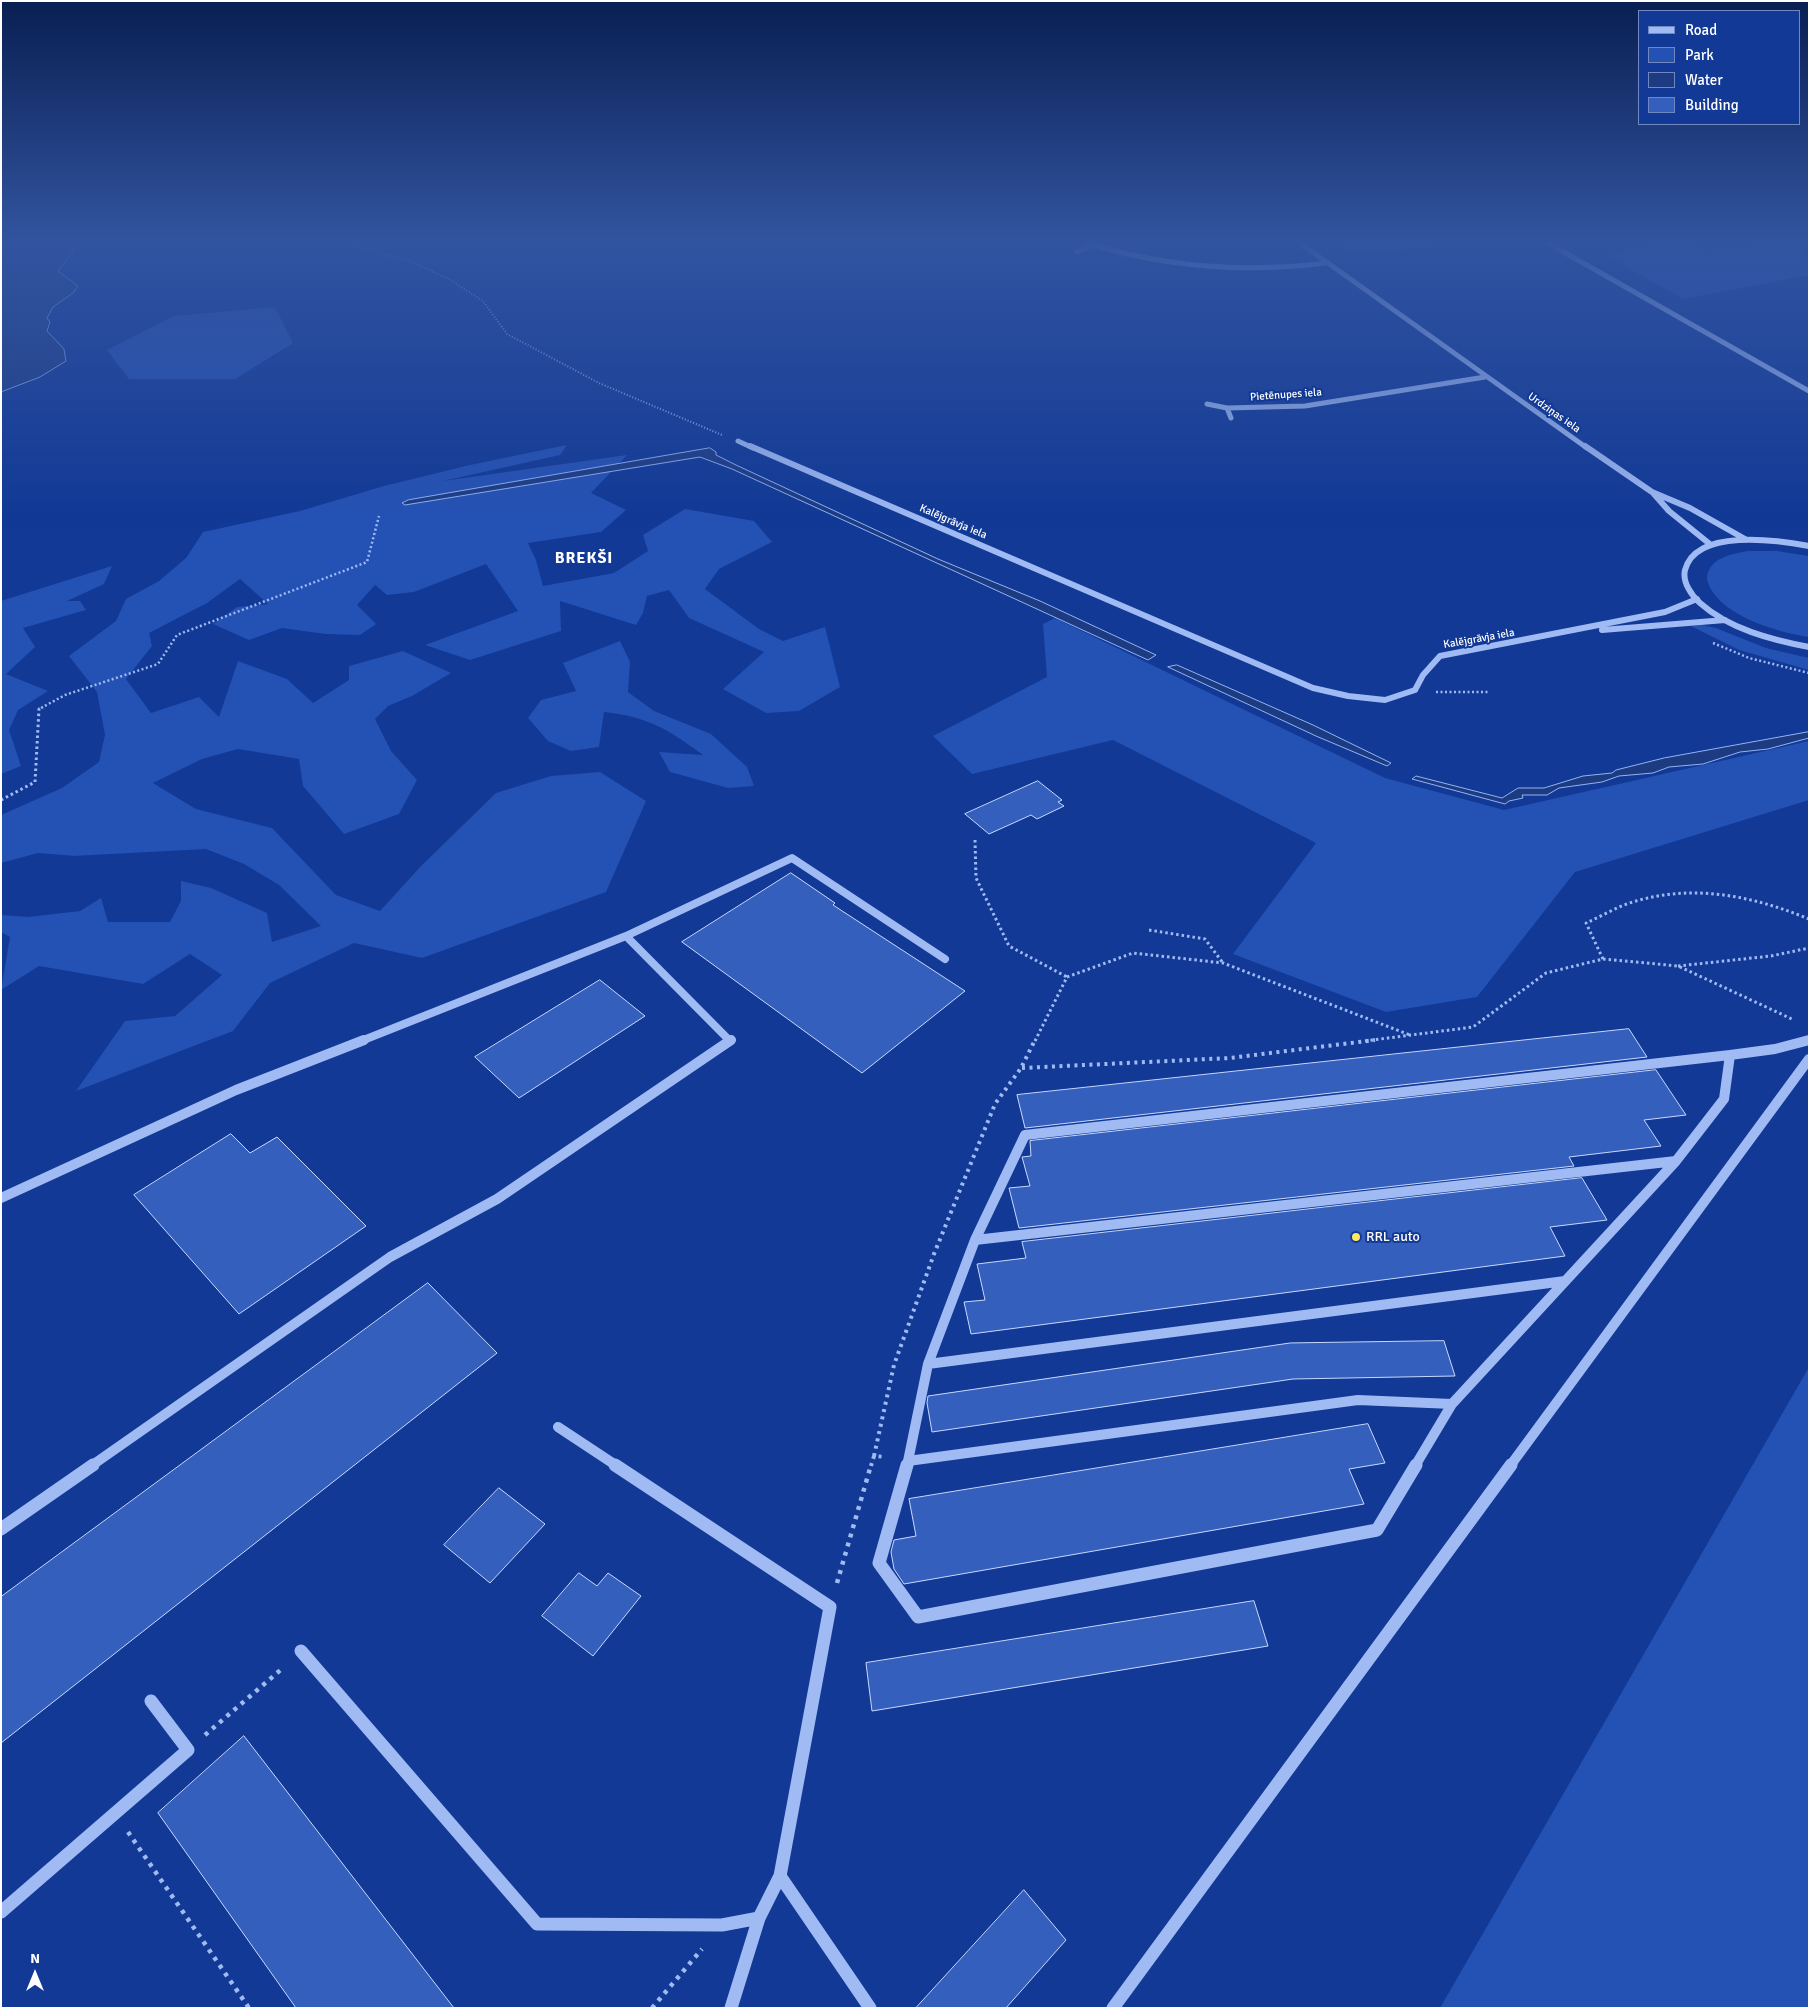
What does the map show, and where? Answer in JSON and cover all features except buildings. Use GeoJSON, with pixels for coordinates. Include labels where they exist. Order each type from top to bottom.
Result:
{"type":"FeatureCollection","features":[{"type":"Feature","properties":{"kind":"street","name":"Urdziņas iela"},"geometry":{"type":"LineString","coordinates":[[1429,337],[1652,492],[1690,508],[1745,539]]}},
{"type":"Feature","properties":{"kind":"street"},"geometry":{"type":"LineString","coordinates":[[1713,337],[1809,391]]}},
{"type":"Feature","properties":{"kind":"street","name":"Pietēnupes iela"},"geometry":{"type":"LineString","coordinates":[[1207,404],[1227,408],[1305,406],[1485,377]]}},
{"type":"Feature","properties":{"kind":"street"},"geometry":{"type":"LineString","coordinates":[[1227,408],[1231,418]]}},
{"type":"Feature","properties":{"kind":"street","name":"Kalējgrāvja iela"},"geometry":{"type":"LineString","coordinates":[[738,441],[1313,688],[1348,696],[1385,700],[1415,690],[1423,675],[1440,656],[1677,609],[1697,599]]}},
{"type":"Feature","properties":{"kind":"street","name":"Urdziņas iela"},"geometry":{"type":"LineString","coordinates":[[1652,492],[1668,511],[1711,545]]}},
{"type":"Feature","properties":{"kind":"street"},"geometry":{"type":"LineString","coordinates":[[1809,546],[1774,540],[1745,539],[1711,545],[1693,554],[1684,567],[1686,582],[1697,599],[1725,620],[1761,635],[1809,647]]}},
{"type":"Feature","properties":{"kind":"street","name":"Kalējgrāvja iela"},"geometry":{"type":"LineString","coordinates":[[1562,633],[1725,620]]}},
{"type":"Feature","properties":{"kind":"street"},"geometry":{"type":"LineString","coordinates":[[1,1198],[236,1090],[626,936],[792,858],[945,960]]}},
{"type":"Feature","properties":{"kind":"street"},"geometry":{"type":"LineString","coordinates":[[1,1529],[390,1257],[497,1199],[731,1040],[626,936]]}},
{"type":"Feature","properties":{"kind":"street"},"geometry":{"type":"LineString","coordinates":[[1730,1055],[1724,1099],[1676,1161],[1452,1404],[1377,1530],[918,1617],[879,1563],[908,1461],[928,1364],[975,1240],[1024,1135],[1730,1055],[1775,1049],[1809,1040]]}},
{"type":"Feature","properties":{"kind":"street"},"geometry":{"type":"LineString","coordinates":[[1113,2008],[1809,1058]]}},
{"type":"Feature","properties":{"kind":"street"},"geometry":{"type":"LineString","coordinates":[[975,1240],[1676,1161]]}},
{"type":"Feature","properties":{"kind":"street"},"geometry":{"type":"LineString","coordinates":[[928,1364],[1565,1281]]}},
{"type":"Feature","properties":{"kind":"street"},"geometry":{"type":"LineString","coordinates":[[908,1461],[1358,1400],[1452,1404]]}},
{"type":"Feature","properties":{"kind":"street"},"geometry":{"type":"LineString","coordinates":[[558,1426],[830,1607],[780,1876],[759,1918],[731,2008]]}},
{"type":"Feature","properties":{"kind":"street"},"geometry":{"type":"LineString","coordinates":[[301,1651],[537,1924],[722,1925],[759,1918]]}},
{"type":"Feature","properties":{"kind":"street"},"geometry":{"type":"LineString","coordinates":[[1,1912],[188,1750],[151,1702]]}},
{"type":"Feature","properties":{"kind":"street"},"geometry":{"type":"LineString","coordinates":[[780,1876],[870,2008]]}},
{"type":"Feature","properties":{"kind":"path"},"geometry":{"type":"LineString","coordinates":[[512,337],[599,383],[688,422],[738,441]]}},
{"type":"Feature","properties":{"kind":"path"},"geometry":{"type":"LineString","coordinates":[[1,800],[35,782],[39,709],[65,695],[158,664],[177,635],[368,562],[379,516]]}},
{"type":"Feature","properties":{"kind":"path"},"geometry":{"type":"LineString","coordinates":[[1707,640],[1749,658],[1809,673]]}},
{"type":"Feature","properties":{"kind":"path"},"geometry":{"type":"LineString","coordinates":[[1415,690],[1488,692]]}},
{"type":"Feature","properties":{"kind":"path"},"geometry":{"type":"LineString","coordinates":[[975,840],[976,878],[1010,946],[1067,977]]}},
{"type":"Feature","properties":{"kind":"path"},"geometry":{"type":"LineString","coordinates":[[1603,959],[1586,923],[1636,901],[1686,892],[1742,896],[1778,906],[1809,919]]}},
{"type":"Feature","properties":{"kind":"path"},"geometry":{"type":"LineString","coordinates":[[1149,930],[1206,940],[1223,963]]}},
{"type":"Feature","properties":{"kind":"path"},"geometry":{"type":"LineString","coordinates":[[1022,1068],[1230,1058],[1473,1027],[1546,973],[1603,959],[1678,966],[1771,956],[1809,948]]}},
{"type":"Feature","properties":{"kind":"path"},"geometry":{"type":"LineString","coordinates":[[830,1607],[874,1456],[894,1365],[934,1254],[995,1104],[1022,1068],[1067,977],[1133,953],[1223,963],[1410,1035]]}},
{"type":"Feature","properties":{"kind":"path"},"geometry":{"type":"LineString","coordinates":[[1678,966],[1800,1022]]}},
{"type":"Feature","properties":{"kind":"path"},"geometry":{"type":"LineString","coordinates":[[874,1456],[908,1461]]}},
{"type":"Feature","properties":{"kind":"path"},"geometry":{"type":"LineString","coordinates":[[188,1750],[301,1651]]}},
{"type":"Feature","properties":{"kind":"path"},"geometry":{"type":"LineString","coordinates":[[115,1813],[249,2008]]}},
{"type":"Feature","properties":{"kind":"path"},"geometry":{"type":"LineString","coordinates":[[652,2008],[722,1925]]}},
{"type":"Feature","properties":{"kind":"green space"},"geometry":{"type":"Polygon","coordinates":[[[133,337],[290,337],[293,343],[235,379],[129,379],[107,350],[133,337]]]}},
{"type":"Feature","properties":{"kind":"green space"},"geometry":{"type":"Polygon","coordinates":[[[567,445],[560,455],[443,481],[627,455],[591,493],[626,510],[601,532],[528,543],[536,560],[543,586],[614,573],[648,551],[643,535],[685,509],[754,521],[772,542],[719,569],[705,589],[759,629],[783,641],[825,627],[840,687],[799,711],[766,713],[723,689],[764,652],[689,618],[669,590],[647,596],[643,613],[636,625],[560,601],[561,631],[470,660],[425,645],[518,611],[486,564],[414,592],[387,595],[375,585],[357,605],[376,624],[360,635],[325,634],[282,628],[249,640],[213,624],[237,607],[268,604],[240,579],[207,603],[149,633],[152,646],[126,679],[151,713],[199,697],[219,717],[238,661],[287,679],[313,703],[349,680],[349,666],[403,651],[451,673],[412,696],[388,706],[375,719],[391,751],[417,780],[399,814],[344,834],[303,786],[299,759],[238,749],[202,759],[153,783],[196,809],[272,828],[336,895],[380,911],[421,866],[496,793],[551,776],[600,772],[646,801],[606,892],[422,958],[354,943],[270,983],[233,1031],[76,1091],[125,1021],[175,1016],[222,975],[190,954],[143,984],[39,966],[1,990],[10,937],[1,932],[1,915],[28,917],[80,911],[101,898],[108,922],[170,922],[181,901],[181,881],[211,888],[267,913],[272,942],[321,926],[279,885],[244,864],[206,849],[74,856],[38,853],[1,863],[1,815],[62,788],[99,762],[105,735],[97,692],[69,656],[116,621],[126,599],[159,581],[186,558],[203,532],[300,511],[384,486],[470,465],[567,445]]]}},
{"type":"Feature","properties":{"kind":"green space"},"geometry":{"type":"Polygon","coordinates":[[[1748,551],[1777,551],[1809,556],[1809,637],[1781,631],[1749,620],[1723,603],[1713,592],[1707,580],[1708,573],[1715,562],[1721,558],[1748,551]]]}},
{"type":"Feature","properties":{"kind":"green space"},"geometry":{"type":"Polygon","coordinates":[[[112,566],[104,584],[67,601],[80,601],[86,610],[23,628],[35,647],[6,674],[48,691],[18,710],[9,730],[21,766],[1,774],[1,601],[112,566]]]}},
{"type":"Feature","properties":{"kind":"green space"},"geometry":{"type":"Polygon","coordinates":[[[1055,618],[1385,778],[1504,810],[1809,741],[1809,800],[1575,872],[1477,997],[1386,1012],[1233,954],[1316,843],[1113,740],[972,774],[933,736],[1047,677],[1043,624],[1055,618]]]}},
{"type":"Feature","properties":{"kind":"green space"},"geometry":{"type":"Polygon","coordinates":[[[1702,625],[1716,628],[1766,648],[1809,658],[1809,670],[1739,650],[1691,626],[1702,625]]]}},
{"type":"Feature","properties":{"kind":"green space"},"geometry":{"type":"Polygon","coordinates":[[[620,641],[630,662],[628,692],[654,711],[711,734],[747,767],[754,786],[728,788],[670,772],[659,752],[703,755],[668,731],[646,721],[620,714],[604,712],[599,747],[571,751],[548,741],[528,718],[541,700],[576,691],[563,663],[620,641]]]}},
{"type":"Feature","properties":{"kind":"green space"},"geometry":{"type":"Polygon","coordinates":[[[1809,1367],[1809,2008],[1440,2008],[1809,1367]]]}},
{"type":"Feature","properties":{"kind":"water"},"geometry":{"type":"Polygon","coordinates":[[[1,337],[52,337],[64,349],[66,361],[40,377],[1,392],[1,337]]]}},
{"type":"Feature","properties":{"kind":"water"},"geometry":{"type":"Polygon","coordinates":[[[710,448],[716,452],[716,455],[736,465],[938,559],[1040,601],[1156,655],[1148,660],[732,469],[700,457],[405,505],[402,503],[408,500],[710,448]]]}},
{"type":"Feature","properties":{"kind":"water"},"geometry":{"type":"Polygon","coordinates":[[[1177,665],[1313,725],[1391,763],[1387,766],[1316,736],[1168,667],[1177,665]]]}},
{"type":"Feature","properties":{"kind":"water"},"geometry":{"type":"Polygon","coordinates":[[[1809,732],[1809,738],[1768,749],[1740,752],[1703,764],[1669,767],[1653,773],[1619,776],[1602,782],[1559,788],[1547,795],[1522,795],[1523,798],[1509,801],[1505,804],[1412,779],[1416,776],[1502,798],[1518,788],[1544,788],[1583,776],[1612,773],[1616,770],[1664,758],[1809,732]]]}},
{"type":"Feature","properties":{"kind":"place","name":"RRL auto"},"geometry":{"type":"Point","coordinates":[1356,1237]}},
{"type":"Feature","properties":{"kind":"district","name":"BREKŠI"},"geometry":{"type":"Point","coordinates":[584,559]}}]}
